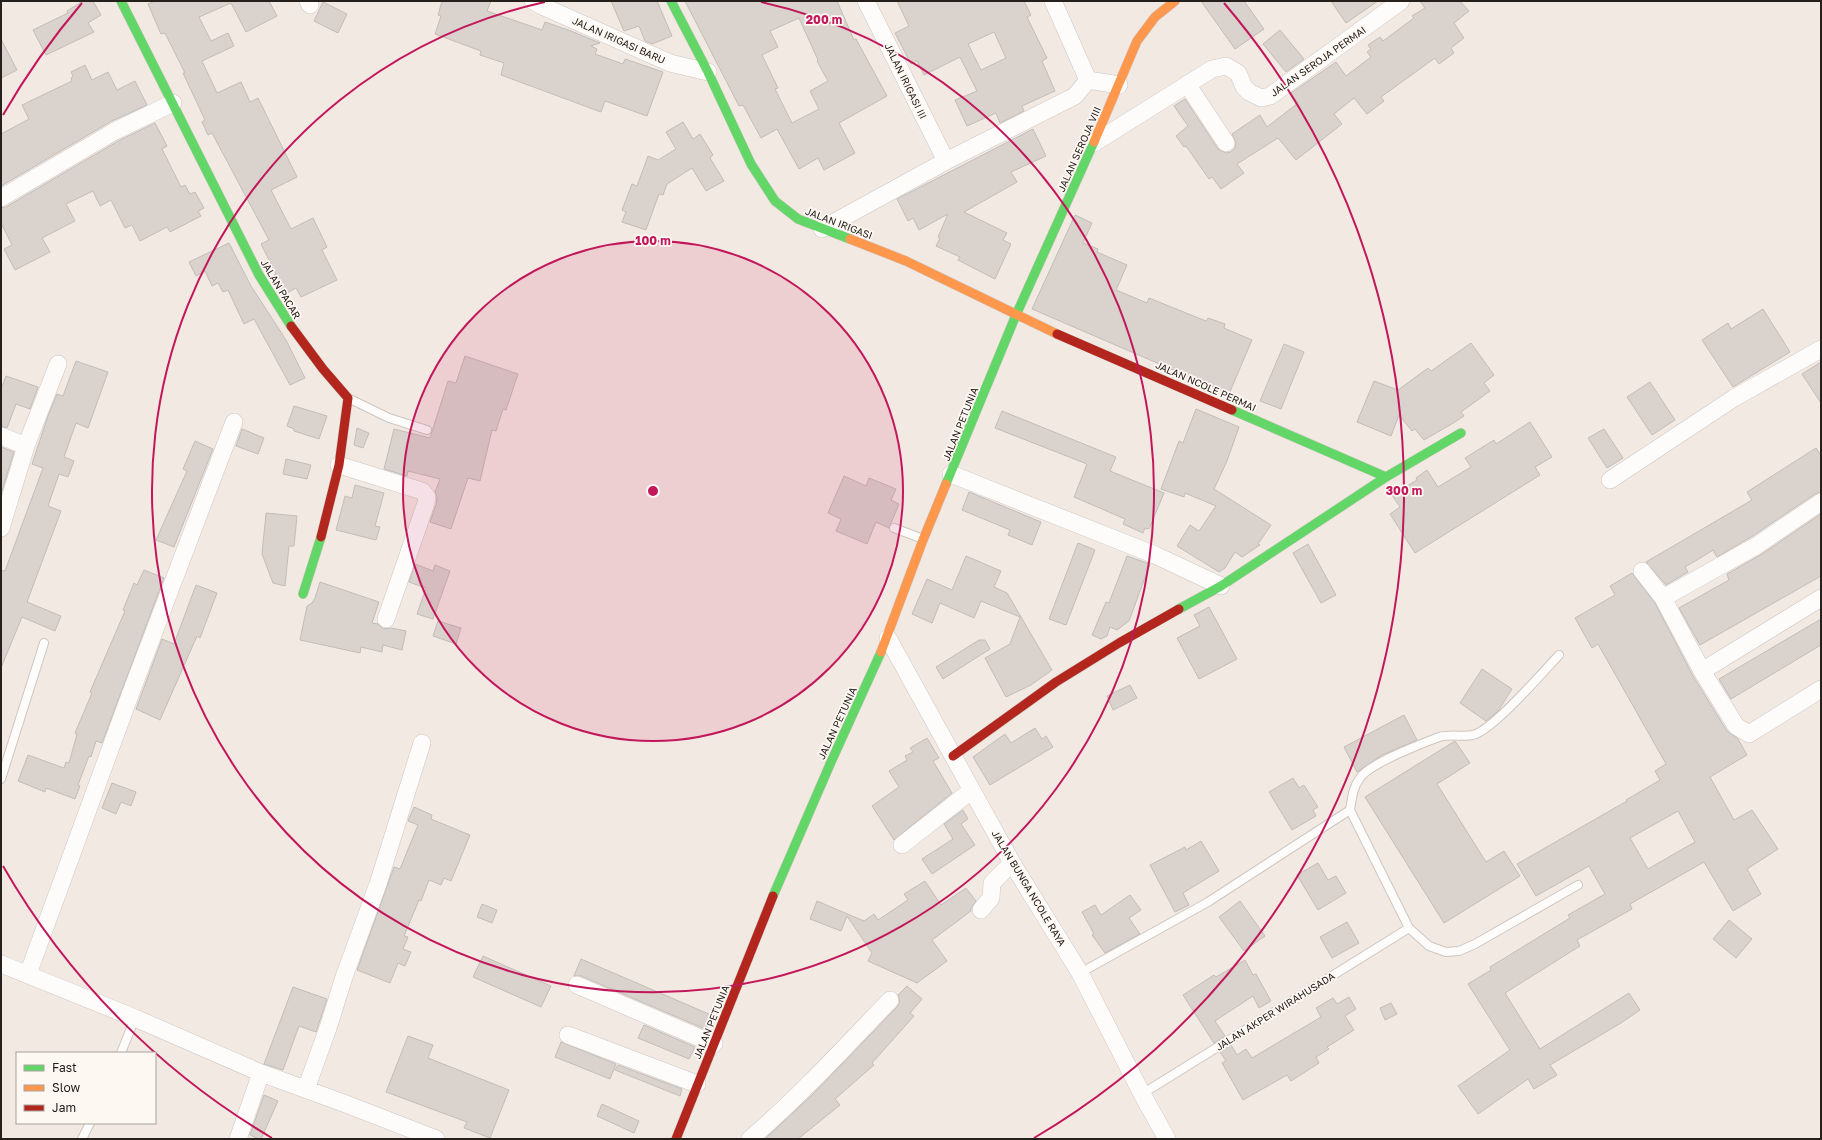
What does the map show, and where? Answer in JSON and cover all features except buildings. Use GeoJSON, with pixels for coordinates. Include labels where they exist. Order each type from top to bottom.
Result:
{"type":"FeatureCollection","features":[{"type":"Feature","properties":{"kind":"street","name":"JALAN PACAR"},"geometry":{"type":"LineString","coordinates":[[121,1],[259,275],[279,311],[328,376],[348,398]]}},
{"type":"Feature","properties":{"kind":"street","name":"JALAN IRIGASI BARU"},"geometry":{"type":"LineString","coordinates":[[533,1],[670,63],[708,72]]}},
{"type":"Feature","properties":{"kind":"street","name":"JALAN IRIGASI"},"geometry":{"type":"LineString","coordinates":[[671,1],[708,72],[751,164],[766,190],[775,201],[798,219],[906,261],[1016,315]]}},
{"type":"Feature","properties":{"kind":"street","name":"JALAN IRIGASI III"},"geometry":{"type":"LineString","coordinates":[[866,1],[946,161]]}},
{"type":"Feature","properties":{"kind":"street"},"geometry":{"type":"LineString","coordinates":[[1053,1],[1088,80]]}},
{"type":"Feature","properties":{"kind":"street","name":"JALAN SEROJA VIII"},"geometry":{"type":"LineString","coordinates":[[1016,315],[1094,142],[1137,41],[1155,17],[1175,1]]}},
{"type":"Feature","properties":{"kind":"street","name":"JALAN SEROJA PERMAI"},"geometry":{"type":"LineString","coordinates":[[1094,142],[1212,69],[1226,66],[1238,73],[1244,87],[1250,92],[1261,98],[1270,96],[1401,1]]}},
{"type":"Feature","properties":{"kind":"street"},"geometry":{"type":"LineString","coordinates":[[822,229],[946,161],[1076,96],[1088,80]]}},
{"type":"Feature","properties":{"kind":"street"},"geometry":{"type":"LineString","coordinates":[[1088,80],[1119,85]]}},
{"type":"Feature","properties":{"kind":"street"},"geometry":{"type":"LineString","coordinates":[[1187,84],[1226,144]]}},
{"type":"Feature","properties":{"kind":"street"},"geometry":{"type":"LineString","coordinates":[[1,198],[115,131],[173,103]]}},
{"type":"Feature","properties":{"kind":"street","name":"JALAN PETUNIA"},"geometry":{"type":"LineString","coordinates":[[676,1139],[768,907],[831,762],[888,638],[923,540],[1016,315]]}},
{"type":"Feature","properties":{"kind":"street","name":"JALAN NCOLE PERMAI"},"geometry":{"type":"LineString","coordinates":[[1016,315],[1386,477]]}},
{"type":"Feature","properties":{"kind":"street"},"geometry":{"type":"LineString","coordinates":[[1610,480],[1734,398],[1821,349]]}},
{"type":"Feature","properties":{"kind":"street"},"geometry":{"type":"LineString","coordinates":[[1,528],[26,446],[58,364]]}},
{"type":"Feature","properties":{"kind":"street"},"geometry":{"type":"LineString","coordinates":[[303,594],[326,521],[339,465],[348,398]]}},
{"type":"Feature","properties":{"kind":"street"},"geometry":{"type":"LineString","coordinates":[[28,974],[130,695],[234,422]]}},
{"type":"Feature","properties":{"kind":"street"},"geometry":{"type":"LineString","coordinates":[[953,756],[1056,682],[1119,643],[1221,586],[1386,477],[1461,434]]}},
{"type":"Feature","properties":{"kind":"street"},"geometry":{"type":"LineString","coordinates":[[1,436],[26,446]]}},
{"type":"Feature","properties":{"kind":"street"},"geometry":{"type":"LineString","coordinates":[[339,465],[422,492],[426,497],[426,503],[386,619]]}},
{"type":"Feature","properties":{"kind":"street"},"geometry":{"type":"LineString","coordinates":[[951,474],[1155,555],[1221,586]]}},
{"type":"Feature","properties":{"kind":"street"},"geometry":{"type":"LineString","coordinates":[[1663,598],[1756,546],[1821,502]]}},
{"type":"Feature","properties":{"kind":"street"},"geometry":{"type":"LineString","coordinates":[[1642,570],[1663,598],[1702,671],[1736,726],[1749,734],[1821,690]]}},
{"type":"Feature","properties":{"kind":"street"},"geometry":{"type":"LineString","coordinates":[[1702,671],[1821,598]]}},
{"type":"Feature","properties":{"kind":"street","name":"JALAN BUNGA NCOLE RAYA"},"geometry":{"type":"LineString","coordinates":[[888,638],[1012,863],[1080,973],[1142,1094],[1168,1139]]}},
{"type":"Feature","properties":{"kind":"street"},"geometry":{"type":"LineString","coordinates":[[306,1089],[378,884],[422,743]]}},
{"type":"Feature","properties":{"kind":"street"},"geometry":{"type":"LineString","coordinates":[[902,845],[972,790]]}},
{"type":"Feature","properties":{"kind":"street"},"geometry":{"type":"LineString","coordinates":[[982,910],[991,898],[992,884],[1012,863]]}},
{"type":"Feature","properties":{"kind":"street"},"geometry":{"type":"LineString","coordinates":[[1,964],[135,1018],[261,1073],[436,1139]]}},
{"type":"Feature","properties":{"kind":"street"},"geometry":{"type":"LineString","coordinates":[[577,985],[714,1044]]}},
{"type":"Feature","properties":{"kind":"street"},"geometry":{"type":"LineString","coordinates":[[750,1139],[777,1116],[890,1000]]}},
{"type":"Feature","properties":{"kind":"street"},"geometry":{"type":"LineString","coordinates":[[568,1035],[697,1084]]}},
{"type":"Feature","properties":{"kind":"street"},"geometry":{"type":"LineString","coordinates":[[238,1139],[261,1073]]}},
{"type":"Feature","properties":{"kind":"lane"},"geometry":{"type":"LineString","coordinates":[[348,398],[389,418],[427,430]]}},
{"type":"Feature","properties":{"kind":"lane"},"geometry":{"type":"LineString","coordinates":[[894,528],[923,540]]}},
{"type":"Feature","properties":{"kind":"lane"},"geometry":{"type":"LineString","coordinates":[[1,779],[44,642]]}},
{"type":"Feature","properties":{"kind":"lane"},"geometry":{"type":"LineString","coordinates":[[1559,654],[1490,726],[1472,735],[1449,734],[1439,736],[1375,766],[1361,777],[1353,790],[1350,810],[1409,928],[1429,946],[1446,952],[1459,951],[1475,944],[1578,885]]}},
{"type":"Feature","properties":{"kind":"lane"},"geometry":{"type":"LineString","coordinates":[[1080,973],[1208,902],[1350,810]]}},
{"type":"Feature","properties":{"kind":"lane","name":"JALAN AKPER WIRAHUSADA"},"geometry":{"type":"LineString","coordinates":[[1142,1094],[1409,928]]}},
{"type":"Feature","properties":{"kind":"lane"},"geometry":{"type":"LineString","coordinates":[[121,1052],[135,1018]]}},
{"type":"Feature","properties":{"kind":"lane"},"geometry":{"type":"LineString","coordinates":[[82,1139],[90,1124]]}},
{"type":"Feature","properties":{"kind":"traffic: fast"},"geometry":{"type":"LineString","coordinates":[[121,1],[259,275],[291,326]]}},
{"type":"Feature","properties":{"kind":"traffic: fast"},"geometry":{"type":"LineString","coordinates":[[671,1],[708,72],[751,164],[775,201],[798,219],[850,239]]}},
{"type":"Feature","properties":{"kind":"traffic: fast"},"geometry":{"type":"LineString","coordinates":[[946,484],[1016,315],[1094,142]]}},
{"type":"Feature","properties":{"kind":"traffic: fast"},"geometry":{"type":"LineString","coordinates":[[1232,410],[1386,477]]}},
{"type":"Feature","properties":{"kind":"traffic: fast"},"geometry":{"type":"LineString","coordinates":[[1179,609],[1221,586],[1386,477],[1461,433]]}},
{"type":"Feature","properties":{"kind":"traffic: fast"},"geometry":{"type":"LineString","coordinates":[[303,594],[321,537]]}},
{"type":"Feature","properties":{"kind":"traffic: fast"},"geometry":{"type":"LineString","coordinates":[[773,896],[881,652]]}},
{"type":"Feature","properties":{"kind":"traffic: slow"},"geometry":{"type":"LineString","coordinates":[[1094,142],[1137,41],[1155,17],[1175,1]]}},
{"type":"Feature","properties":{"kind":"traffic: slow"},"geometry":{"type":"LineString","coordinates":[[850,239],[906,261],[1057,334]]}},
{"type":"Feature","properties":{"kind":"traffic: slow"},"geometry":{"type":"LineString","coordinates":[[881,652],[923,540],[946,484]]}},
{"type":"Feature","properties":{"kind":"traffic: jam"},"geometry":{"type":"LineString","coordinates":[[291,326],[323,369],[348,398],[339,465],[321,537]]}},
{"type":"Feature","properties":{"kind":"traffic: jam"},"geometry":{"type":"LineString","coordinates":[[1057,334],[1232,410]]}},
{"type":"Feature","properties":{"kind":"traffic: jam"},"geometry":{"type":"LineString","coordinates":[[953,756],[1056,682],[1119,643],[1179,609]]}},
{"type":"Feature","properties":{"kind":"traffic: jam"},"geometry":{"type":"LineString","coordinates":[[676,1139],[773,896]]}}]}
